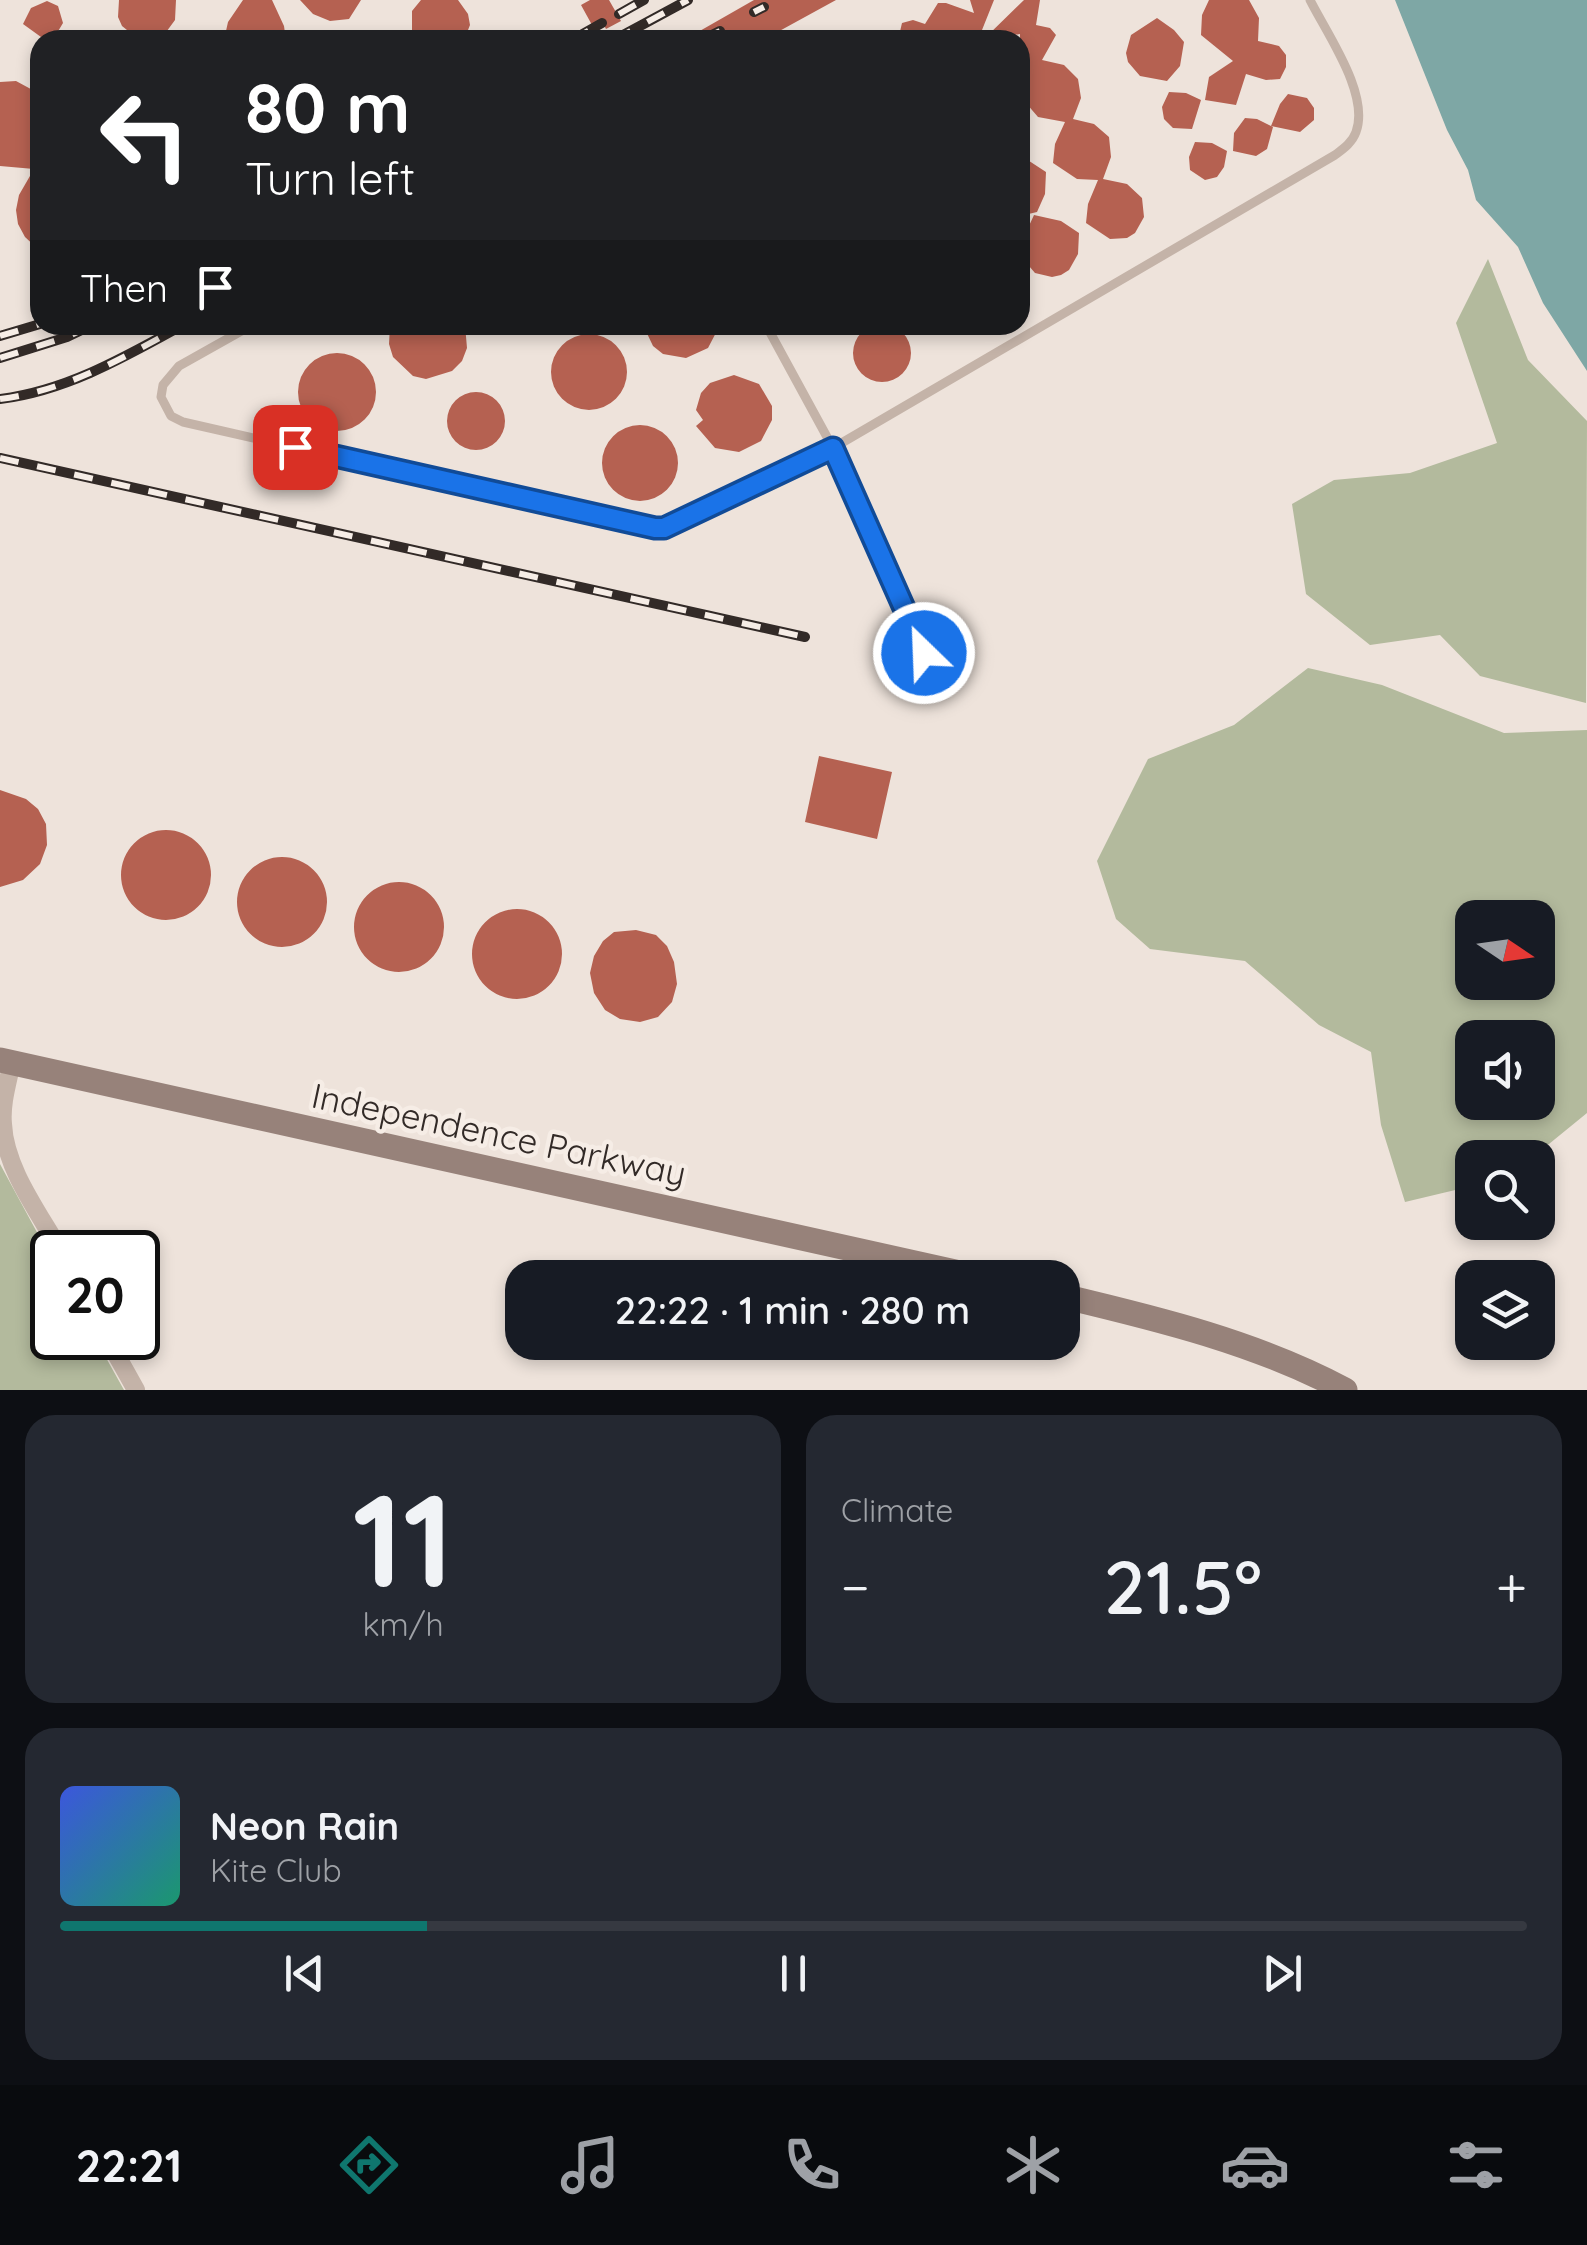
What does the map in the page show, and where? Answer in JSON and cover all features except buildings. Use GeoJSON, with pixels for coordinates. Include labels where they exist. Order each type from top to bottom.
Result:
{"type":"FeatureCollection","features":[{"type":"Feature","properties":{"kind":"main road","name":"Independence Parkway"},"geometry":{"type":"LineString","coordinates":[[6,1061],[901,1260]]}},
{"type":"Feature","properties":{"kind":"main road"},"geometry":{"type":"LineString","coordinates":[[1080,1300],[1248,1347],[1345,1390]]}},
{"type":"Feature","properties":{"kind":"street"},"geometry":{"type":"LineString","coordinates":[[6,1061],[5,1142],[11,1161],[49,1230]]}},
{"type":"Feature","properties":{"kind":"street"},"geometry":{"type":"LineString","coordinates":[[119,1360],[136,1390]]}},
{"type":"Feature","properties":{"kind":"lane"},"geometry":{"type":"LineString","coordinates":[[1030,333],[1335,156],[1350,143],[1358,117],[1354,85],[1310,0]]}},
{"type":"Feature","properties":{"kind":"lane"},"geometry":{"type":"LineString","coordinates":[[235,335],[169,374],[160,397],[171,416],[183,422],[664,528],[833,448],[1027,335]]}},
{"type":"Feature","properties":{"kind":"lane"},"geometry":{"type":"LineString","coordinates":[[771,335],[833,448],[924,653]]}},
{"type":"Feature","properties":{"kind":"green space"},"geometry":{"type":"Polygon","coordinates":[[[1488,259],[1528,360],[1587,421],[1586,703],[1480,676],[1440,635],[1370,645],[1306,594],[1292,504],[1334,480],[1410,473],[1497,443],[1456,323],[1488,259]]]}},
{"type":"Feature","properties":{"kind":"green space"},"geometry":{"type":"Polygon","coordinates":[[[1308,668],[1382,685],[1504,733],[1587,730],[1587,1113],[1554,1140],[1455,1140],[1455,1190],[1405,1202],[1381,1125],[1371,1052],[1319,1025],[1245,961],[1150,949],[1116,919],[1097,861],[1148,759],[1234,725],[1308,668]]]}},
{"type":"Feature","properties":{"kind":"green space"},"geometry":{"type":"Polygon","coordinates":[[[0,1164],[36,1230],[30,1230],[30,1360],[107,1360],[124,1390],[0,1390],[0,1164]]]}},
{"type":"Feature","properties":{"kind":"water"},"geometry":{"type":"Polygon","coordinates":[[[1395,0],[1587,0],[1587,371],[1543,303],[1518,247],[1476,200],[1468,170],[1447,130],[1395,0]]]}},
{"type":"Feature","properties":{"kind":"railway"},"geometry":{"type":"LineString","coordinates":[[619,14],[644,0]]}},
{"type":"Feature","properties":{"kind":"railway"},"geometry":{"type":"LineString","coordinates":[[632,30],[688,0]]}},
{"type":"Feature","properties":{"kind":"railway"},"geometry":{"type":"LineString","coordinates":[[754,12],[764,7]]}},
{"type":"Feature","properties":{"kind":"railway"},"geometry":{"type":"LineString","coordinates":[[590,30],[602,23]]}},
{"type":"Feature","properties":{"kind":"railway"},"geometry":{"type":"LineString","coordinates":[[0,336],[30,327]]}},
{"type":"Feature","properties":{"kind":"railway"},"geometry":{"type":"LineString","coordinates":[[0,358],[71,335]]}},
{"type":"Feature","properties":{"kind":"railway"},"geometry":{"type":"LineString","coordinates":[[0,399],[72,381],[164,335]]}},
{"type":"Feature","properties":{"kind":"railway"},"geometry":{"type":"LineString","coordinates":[[0,458],[805,637]]}},
{"type":"Feature","properties":{"kind":"route"},"geometry":{"type":"LineString","coordinates":[[295,447],[655,528],[664,528],[833,448],[924,653]]}}]}
